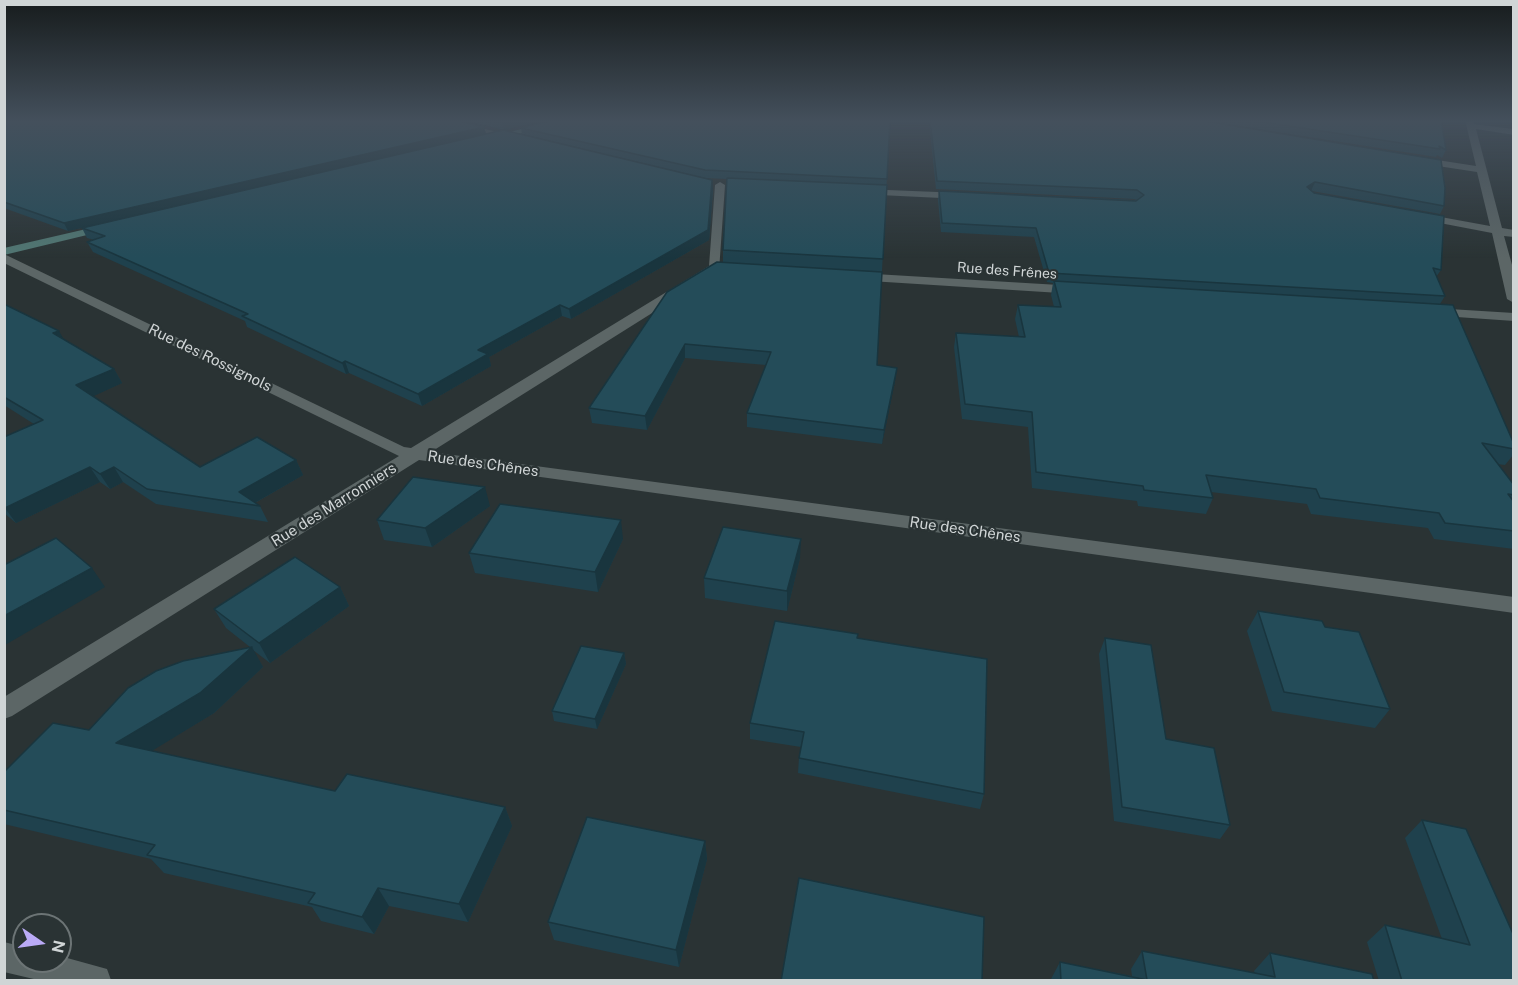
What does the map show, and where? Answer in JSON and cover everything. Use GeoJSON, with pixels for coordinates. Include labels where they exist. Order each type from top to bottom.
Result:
{"type":"FeatureCollection","features":[{"type":"Feature","properties":{"kind":"street"},"geometry":{"type":"LineString","coordinates":[[1455,166],[1481,170]]}},
{"type":"Feature","properties":{"kind":"street"},"geometry":{"type":"LineString","coordinates":[[1480,166],[1514,299]]}},
{"type":"Feature","properties":{"kind":"street","name":"Rue des Marronniers"},"geometry":{"type":"LineString","coordinates":[[4,709],[721,268],[719,185]]}},
{"type":"Feature","properties":{"kind":"street"},"geometry":{"type":"LineString","coordinates":[[850,191],[969,197]]}},
{"type":"Feature","properties":{"kind":"street"},"geometry":{"type":"LineString","coordinates":[[1404,213],[1514,234]]}},
{"type":"Feature","properties":{"kind":"street"},"geometry":{"type":"LineString","coordinates":[[4,252],[120,224]]}},
{"type":"Feature","properties":{"kind":"street","name":"Rue des Rossignols"},"geometry":{"type":"LineString","coordinates":[[4,258],[380,442],[399,451],[416,454]]}},
{"type":"Feature","properties":{"kind":"street","name":"Rue des Frênes"},"geometry":{"type":"LineString","coordinates":[[845,276],[1094,291]]}},
{"type":"Feature","properties":{"kind":"street"},"geometry":{"type":"LineString","coordinates":[[1414,311],[1514,318],[1514,326]]}},
{"type":"Feature","properties":{"kind":"street","name":"Rue des Chênes"},"geometry":{"type":"LineString","coordinates":[[416,454],[1514,605]]}},
{"type":"Feature","properties":{"kind":"street"},"geometry":{"type":"LineString","coordinates":[[4,957],[96,981]]}},
{"type":"Feature","properties":{"kind":"building"},"geometry":{"type":"Polygon","coordinates":[[[4,166],[314,166],[64,223],[4,202],[4,166]]]}},
{"type":"Feature","properties":{"kind":"building"},"geometry":{"type":"Polygon","coordinates":[[[348,166],[653,166],[712,180],[708,230],[569,309],[560,305],[478,350],[488,354],[418,394],[345,361],[342,363],[242,316],[248,314],[87,242],[105,236],[82,228],[348,166]]]}},
{"type":"Feature","properties":{"kind":"building"},"geometry":{"type":"Polygon","coordinates":[[[687,166],[888,166],[887,179],[705,170],[687,166]]]}},
{"type":"Feature","properties":{"kind":"building"},"geometry":{"type":"Polygon","coordinates":[[[935,166],[1442,166],[1445,188],[1444,206],[1315,182],[1307,187],[1314,193],[1444,216],[1441,270],[1433,268],[1445,296],[1049,273],[1036,228],[942,223],[939,191],[1136,201],[1144,195],[1137,190],[937,181],[935,166]]]}},
{"type":"Feature","properties":{"kind":"building"},"geometry":{"type":"Polygon","coordinates":[[[727,178],[887,185],[883,259],[723,250],[727,178]]]}},
{"type":"Feature","properties":{"kind":"building"},"geometry":{"type":"Polygon","coordinates":[[[717,262],[882,272],[877,365],[897,368],[884,430],[747,413],[771,352],[685,344],[645,416],[589,408],[667,292],[717,262]]]}},
{"type":"Feature","properties":{"kind":"building"},"geometry":{"type":"Polygon","coordinates":[[[1054,281],[1453,305],[1514,444],[1514,449],[1482,443],[1514,485],[1514,495],[1508,494],[1514,502],[1514,531],[1445,523],[1439,513],[1320,498],[1316,489],[1206,475],[1213,498],[1144,490],[1143,486],[1036,472],[1032,412],[965,404],[956,333],[1025,337],[1018,305],[1061,307],[1054,281]]]}},
{"type":"Feature","properties":{"kind":"building"},"geometry":{"type":"Polygon","coordinates":[[[4,304],[59,331],[53,333],[114,369],[76,385],[200,467],[257,437],[296,460],[239,492],[260,506],[147,489],[114,467],[100,474],[90,467],[5,508],[4,437],[43,420],[4,397],[4,304]]]}},
{"type":"Feature","properties":{"kind":"building"},"geometry":{"type":"Polygon","coordinates":[[[413,477],[485,487],[425,528],[377,520],[413,477]]]}},
{"type":"Feature","properties":{"kind":"building"},"geometry":{"type":"Polygon","coordinates":[[[500,504],[621,520],[595,572],[469,553],[500,504]]]}},
{"type":"Feature","properties":{"kind":"building"},"geometry":{"type":"Polygon","coordinates":[[[723,527],[801,539],[787,591],[704,578],[723,527]]]}},
{"type":"Feature","properties":{"kind":"building"},"geometry":{"type":"Polygon","coordinates":[[[56,538],[92,568],[4,616],[4,565],[56,538]]]}},
{"type":"Feature","properties":{"kind":"building"},"geometry":{"type":"Polygon","coordinates":[[[295,557],[340,587],[259,643],[214,609],[295,557]]]}},
{"type":"Feature","properties":{"kind":"building"},"geometry":{"type":"Polygon","coordinates":[[[1258,611],[1322,621],[1325,627],[1359,632],[1390,709],[1284,692],[1258,611]]]}},
{"type":"Feature","properties":{"kind":"building"},"geometry":{"type":"Polygon","coordinates":[[[775,621],[858,634],[857,638],[987,659],[984,794],[799,758],[804,732],[750,723],[775,621]]]}},
{"type":"Feature","properties":{"kind":"building"},"geometry":{"type":"Polygon","coordinates":[[[1105,638],[1151,645],[1166,739],[1214,748],[1230,825],[1122,807],[1105,638]]]}},
{"type":"Feature","properties":{"kind":"building"},"geometry":{"type":"Polygon","coordinates":[[[581,646],[624,653],[595,719],[552,711],[581,646]]]}},
{"type":"Feature","properties":{"kind":"building"},"geometry":{"type":"Polygon","coordinates":[[[252,647],[200,693],[116,743],[335,791],[347,774],[505,807],[459,904],[378,888],[362,917],[308,903],[315,893],[147,855],[155,845],[4,810],[4,772],[53,723],[89,730],[128,688],[156,671],[183,661],[252,647]]]}},
{"type":"Feature","properties":{"kind":"building"},"geometry":{"type":"Polygon","coordinates":[[[587,817],[705,841],[676,950],[548,922],[587,817]]]}},
{"type":"Feature","properties":{"kind":"building"},"geometry":{"type":"Polygon","coordinates":[[[1422,820],[1466,829],[1514,936],[1514,981],[1402,981],[1385,925],[1470,945],[1422,820]]]}},
{"type":"Feature","properties":{"kind":"building"},"geometry":{"type":"Polygon","coordinates":[[[799,878],[984,917],[982,981],[781,981],[799,878]]]}},
{"type":"Feature","properties":{"kind":"building"},"geometry":{"type":"Polygon","coordinates":[[[1142,951],[1275,977],[1270,953],[1372,974],[1374,981],[1061,981],[1060,962],[1147,980],[1142,951]]]}}]}
